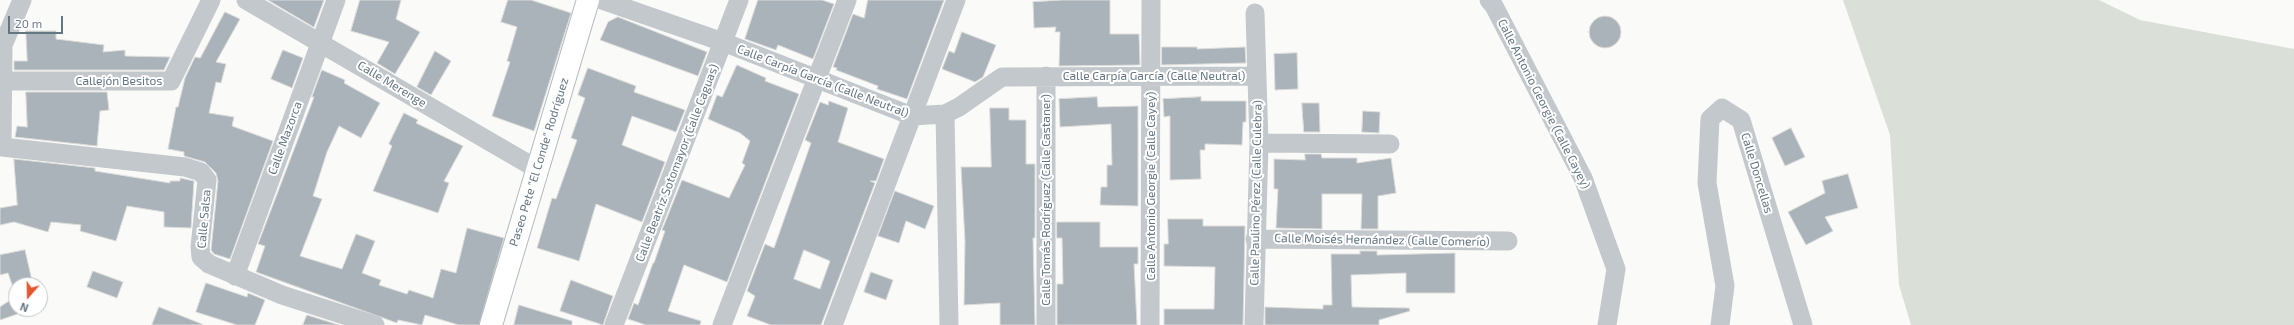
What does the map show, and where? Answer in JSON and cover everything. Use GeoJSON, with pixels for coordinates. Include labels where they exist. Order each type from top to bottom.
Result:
{"type":"FeatureCollection","features":[{"type":"Feature","properties":{"kind":"street"},"geometry":{"type":"LineString","coordinates":[[2,81],[2,42],[22,0]]}},
{"type":"Feature","properties":{"kind":"street","name":"Callejón Besitos"},"geometry":{"type":"LineString","coordinates":[[2,81],[171,81],[211,0]]}},
{"type":"Feature","properties":{"kind":"street","name":"Calle Merenge"},"geometry":{"type":"LineString","coordinates":[[246,0],[537,169]]}},
{"type":"Feature","properties":{"kind":"street","name":"Calle Mazorca"},"geometry":{"type":"LineString","coordinates":[[235,276],[336,0]]}},
{"type":"Feature","properties":{"kind":"street","name":"Paseo Pete \"El Conde\" Rodríguez"},"geometry":{"type":"LineString","coordinates":[[491,325],[588,0]]}},
{"type":"Feature","properties":{"kind":"street","name":"Calle Carpía García (Calle Neutral)"},"geometry":{"type":"LineString","coordinates":[[602,0],[723,42],[912,116],[944,114],[959,107],[1002,77],[1257,76]]}},
{"type":"Feature","properties":{"kind":"street","name":"Calle Beatriz Sotomayor (Calle Caguas)"},"geometry":{"type":"LineString","coordinates":[[614,325],[739,0]]}},
{"type":"Feature","properties":{"kind":"street"},"geometry":{"type":"LineString","coordinates":[[722,325],[818,79],[847,0]]}},
{"type":"Feature","properties":{"kind":"street"},"geometry":{"type":"LineString","coordinates":[[833,325],[956,0]]}},
{"type":"Feature","properties":{"kind":"street","name":"Calle Antonio Georgie (Calle Cayey)"},"geometry":{"type":"LineString","coordinates":[[1150,325],[1151,0]]}},
{"type":"Feature","properties":{"kind":"street","name":"Calle Antonio Georgie (Calle Cayey)"},"geometry":{"type":"LineString","coordinates":[[1489,0],[1494,6],[1583,178],[1616,269],[1608,325]]}},
{"type":"Feature","properties":{"kind":"street","name":"Calle Paulino Pérez (Calle Culebra)"},"geometry":{"type":"LineString","coordinates":[[1254,325],[1255,238],[1259,143],[1255,12]]}},
{"type":"Feature","properties":{"kind":"street","name":"Calle Tomás Rodríguez (Calle Castaner)"},"geometry":{"type":"LineString","coordinates":[[1046,76],[1046,325]]}},
{"type":"Feature","properties":{"kind":"street","name":"Calle Salsa"},"geometry":{"type":"LineString","coordinates":[[2,81],[2,148],[185,167],[201,172],[207,180],[200,247],[201,257],[209,264],[282,295],[375,325]]}},
{"type":"Feature","properties":{"kind":"street","name":"Calle Doncellas"},"geometry":{"type":"LineString","coordinates":[[1720,325],[1725,286],[1707,183],[1710,119],[1722,108],[1741,120],[1803,325]]}},
{"type":"Feature","properties":{"kind":"street"},"geometry":{"type":"LineString","coordinates":[[944,114],[949,325]]}},
{"type":"Feature","properties":{"kind":"street"},"geometry":{"type":"LineString","coordinates":[[1259,143],[1390,144]]}},
{"type":"Feature","properties":{"kind":"street","name":"Calle Moisés Hernández (Calle Comerío)"},"geometry":{"type":"LineString","coordinates":[[1255,238],[1508,241]]}},
{"type":"Feature","properties":{"kind":"shaded area"},"geometry":{"type":"Polygon","coordinates":[[[1843,0],[2099,0],[2140,20],[2294,49],[2294,325],[1911,325],[1899,285],[1890,135],[1843,0]]]}},
{"type":"Feature","properties":{"kind":"building"},"geometry":{"type":"Polygon","coordinates":[[[268,0],[324,0],[314,27],[268,0]]]}},
{"type":"Feature","properties":{"kind":"building"},"geometry":{"type":"Polygon","coordinates":[[[360,0],[401,0],[396,19],[420,32],[395,74],[377,63],[389,42],[351,31],[360,0]]]}},
{"type":"Feature","properties":{"kind":"building"},"geometry":{"type":"Polygon","coordinates":[[[508,0],[531,0],[571,13],[534,131],[492,116],[510,62],[507,61],[517,27],[501,22],[508,0]]]}},
{"type":"Feature","properties":{"kind":"building"},"geometry":{"type":"Polygon","coordinates":[[[758,0],[822,0],[834,4],[813,59],[778,45],[776,50],[745,39],[758,0]]]}},
{"type":"Feature","properties":{"kind":"building"},"geometry":{"type":"Polygon","coordinates":[[[868,0],[944,0],[907,99],[877,89],[878,86],[836,70],[837,68],[833,67],[853,14],[864,18],[868,0]]]}},
{"type":"Feature","properties":{"kind":"building"},"geometry":{"type":"Polygon","coordinates":[[[1063,0],[1110,0],[1110,34],[1139,34],[1140,65],[1059,66],[1060,32],[1055,32],[1056,27],[1034,28],[1033,2],[1063,0]]]}},
{"type":"Feature","properties":{"kind":"building"},"geometry":{"type":"Polygon","coordinates":[[[225,12],[240,19],[216,62],[226,64],[221,83],[216,82],[209,113],[234,117],[232,126],[273,141],[230,259],[214,254],[211,250],[218,181],[216,173],[205,162],[184,156],[184,152],[168,149],[176,107],[178,107],[185,78],[195,57],[200,58],[225,12]]]}},
{"type":"Feature","properties":{"kind":"building"},"geometry":{"type":"Polygon","coordinates":[[[1602,16],[1608,16],[1618,23],[1621,32],[1620,38],[1614,45],[1608,48],[1602,48],[1592,41],[1589,35],[1589,29],[1596,19],[1602,16]]]}},
{"type":"Feature","properties":{"kind":"building"},"geometry":{"type":"Polygon","coordinates":[[[618,17],[707,52],[698,76],[600,40],[608,22],[618,17]]]}},
{"type":"Feature","properties":{"kind":"building"},"geometry":{"type":"Polygon","coordinates":[[[26,31],[56,31],[56,39],[104,45],[103,52],[125,50],[125,56],[170,57],[164,70],[14,70],[14,61],[27,61],[26,31]]]}},
{"type":"Feature","properties":{"kind":"building"},"geometry":{"type":"Polygon","coordinates":[[[962,32],[996,45],[983,77],[975,82],[942,69],[949,51],[954,53],[962,32]]]}},
{"type":"Feature","properties":{"kind":"building"},"geometry":{"type":"Polygon","coordinates":[[[1162,47],[1197,47],[1197,49],[1245,47],[1246,63],[1162,65],[1162,47]]]}},
{"type":"Feature","properties":{"kind":"building"},"geometry":{"type":"Polygon","coordinates":[[[283,50],[303,58],[292,88],[271,79],[283,50]]]}},
{"type":"Feature","properties":{"kind":"building"},"geometry":{"type":"Polygon","coordinates":[[[435,51],[451,61],[431,95],[417,87],[435,51]]]}},
{"type":"Feature","properties":{"kind":"building"},"geometry":{"type":"Polygon","coordinates":[[[1297,53],[1298,89],[1275,90],[1274,54],[1297,53]]]}},
{"type":"Feature","properties":{"kind":"building"},"geometry":{"type":"Polygon","coordinates":[[[737,65],[766,78],[765,81],[799,94],[727,282],[684,265],[668,311],[701,321],[700,325],[646,325],[628,319],[634,303],[638,305],[665,231],[662,230],[682,180],[729,198],[745,165],[742,163],[750,141],[740,133],[708,119],[717,95],[722,97],[737,65]]]}},
{"type":"Feature","properties":{"kind":"building"},"geometry":{"type":"Polygon","coordinates":[[[588,68],[636,86],[634,92],[685,110],[676,132],[632,116],[622,145],[665,162],[642,222],[596,204],[579,261],[537,248],[552,198],[556,199],[577,140],[571,138],[585,98],[578,95],[588,68]]]}},
{"type":"Feature","properties":{"kind":"building"},"geometry":{"type":"Polygon","coordinates":[[[322,70],[345,80],[344,83],[380,103],[361,138],[339,126],[327,152],[313,196],[322,199],[300,256],[342,269],[356,234],[375,241],[362,273],[381,280],[379,285],[407,294],[409,290],[433,298],[441,269],[456,273],[467,228],[504,238],[479,325],[459,325],[425,315],[422,325],[398,320],[397,323],[256,272],[265,246],[258,244],[314,97],[312,97],[322,70]]]}},
{"type":"Feature","properties":{"kind":"building"},"geometry":{"type":"Polygon","coordinates":[[[26,92],[107,92],[109,110],[100,111],[97,146],[15,137],[17,126],[27,127],[26,92]]]}},
{"type":"Feature","properties":{"kind":"building"},"geometry":{"type":"Polygon","coordinates":[[[1097,97],[1098,107],[1138,106],[1138,206],[1100,205],[1101,187],[1107,187],[1107,165],[1112,165],[1111,124],[1060,127],[1059,99],[1097,97]]]}},
{"type":"Feature","properties":{"kind":"building"},"geometry":{"type":"Polygon","coordinates":[[[1201,97],[1201,101],[1246,101],[1246,122],[1243,122],[1242,145],[1205,144],[1205,150],[1200,150],[1201,179],[1170,180],[1170,116],[1164,117],[1163,99],[1201,97]]]}},
{"type":"Feature","properties":{"kind":"building"},"geometry":{"type":"Polygon","coordinates":[[[829,101],[848,108],[838,142],[884,159],[876,181],[870,181],[875,183],[821,325],[771,325],[747,316],[755,296],[747,291],[765,244],[774,248],[811,143],[805,140],[820,102],[828,105],[829,101]],[[804,250],[794,279],[820,289],[830,261],[804,250]]]}},
{"type":"Feature","properties":{"kind":"building"},"geometry":{"type":"Polygon","coordinates":[[[1302,103],[1319,103],[1320,132],[1304,132],[1302,103]]]}},
{"type":"Feature","properties":{"kind":"building"},"geometry":{"type":"Polygon","coordinates":[[[990,108],[1009,108],[1009,120],[1026,120],[1026,164],[1035,164],[1035,238],[1033,238],[1035,325],[1000,325],[1000,303],[964,305],[965,241],[961,167],[991,167],[990,108]]]}},
{"type":"Feature","properties":{"kind":"building"},"geometry":{"type":"Polygon","coordinates":[[[1363,111],[1380,112],[1379,133],[1362,132],[1363,111]]]}},
{"type":"Feature","properties":{"kind":"building"},"geometry":{"type":"Polygon","coordinates":[[[404,113],[418,120],[416,123],[463,146],[444,181],[449,183],[438,213],[373,191],[392,146],[389,144],[404,113]]]}},
{"type":"Feature","properties":{"kind":"building"},"geometry":{"type":"Polygon","coordinates":[[[1791,128],[1805,157],[1785,166],[1772,138],[1791,128]]]}},
{"type":"Feature","properties":{"kind":"building"},"geometry":{"type":"Polygon","coordinates":[[[1305,154],[1321,154],[1322,158],[1357,158],[1357,163],[1391,158],[1396,193],[1378,196],[1378,229],[1361,229],[1362,194],[1322,194],[1322,229],[1276,228],[1278,189],[1274,189],[1274,159],[1305,160],[1305,154]]]}},
{"type":"Feature","properties":{"kind":"building"},"geometry":{"type":"Polygon","coordinates":[[[14,159],[95,168],[95,171],[170,183],[170,181],[180,181],[180,178],[194,181],[191,228],[164,227],[164,212],[127,206],[116,241],[80,231],[81,225],[51,222],[48,232],[14,222],[0,225],[0,208],[17,205],[14,159]]]}},
{"type":"Feature","properties":{"kind":"building"},"geometry":{"type":"Polygon","coordinates":[[[1848,174],[1858,208],[1825,217],[1833,231],[1806,245],[1788,212],[1825,193],[1822,181],[1848,174]]]}},
{"type":"Feature","properties":{"kind":"building"},"geometry":{"type":"Polygon","coordinates":[[[895,191],[934,206],[925,229],[906,221],[899,243],[878,236],[895,191]]]}},
{"type":"Feature","properties":{"kind":"building"},"geometry":{"type":"Polygon","coordinates":[[[1168,219],[1203,219],[1203,226],[1245,226],[1243,325],[1164,325],[1164,309],[1214,309],[1215,267],[1164,266],[1164,244],[1168,244],[1168,219]]]}},
{"type":"Feature","properties":{"kind":"building"},"geometry":{"type":"Polygon","coordinates":[[[1057,222],[1100,222],[1100,247],[1138,247],[1138,264],[1134,264],[1137,325],[1057,325],[1057,284],[1063,284],[1062,238],[1057,238],[1057,222]]]}},
{"type":"Feature","properties":{"kind":"building"},"geometry":{"type":"Polygon","coordinates":[[[25,250],[31,277],[9,277],[8,273],[0,275],[0,255],[25,250]]]}},
{"type":"Feature","properties":{"kind":"building"},"geometry":{"type":"Polygon","coordinates":[[[1360,251],[1377,251],[1377,255],[1455,253],[1455,293],[1406,293],[1406,273],[1351,275],[1352,307],[1409,308],[1410,311],[1379,320],[1379,325],[1265,325],[1265,307],[1323,309],[1323,305],[1332,305],[1331,254],[1360,254],[1360,251]]]}},
{"type":"Feature","properties":{"kind":"building"},"geometry":{"type":"Polygon","coordinates":[[[93,271],[123,282],[117,298],[87,287],[93,271]]]}},
{"type":"Feature","properties":{"kind":"building"},"geometry":{"type":"Polygon","coordinates":[[[871,272],[893,280],[886,300],[864,292],[871,272]]]}},
{"type":"Feature","properties":{"kind":"building"},"geometry":{"type":"Polygon","coordinates":[[[571,280],[613,296],[603,325],[560,311],[571,280]]]}},
{"type":"Feature","properties":{"kind":"building"},"geometry":{"type":"Polygon","coordinates":[[[206,283],[247,297],[248,293],[265,300],[255,325],[237,325],[196,312],[206,283]]]}},
{"type":"Feature","properties":{"kind":"building"},"geometry":{"type":"Polygon","coordinates":[[[8,302],[9,317],[0,320],[0,307],[8,302]]]}},
{"type":"Feature","properties":{"kind":"building"},"geometry":{"type":"Polygon","coordinates":[[[519,305],[572,321],[572,325],[514,325],[519,305]]]}},
{"type":"Feature","properties":{"kind":"building"},"geometry":{"type":"Polygon","coordinates":[[[159,307],[202,324],[202,325],[152,325],[159,307]]]}},
{"type":"Feature","properties":{"kind":"building"},"geometry":{"type":"Polygon","coordinates":[[[307,315],[339,325],[303,325],[307,315]]]}}]}
